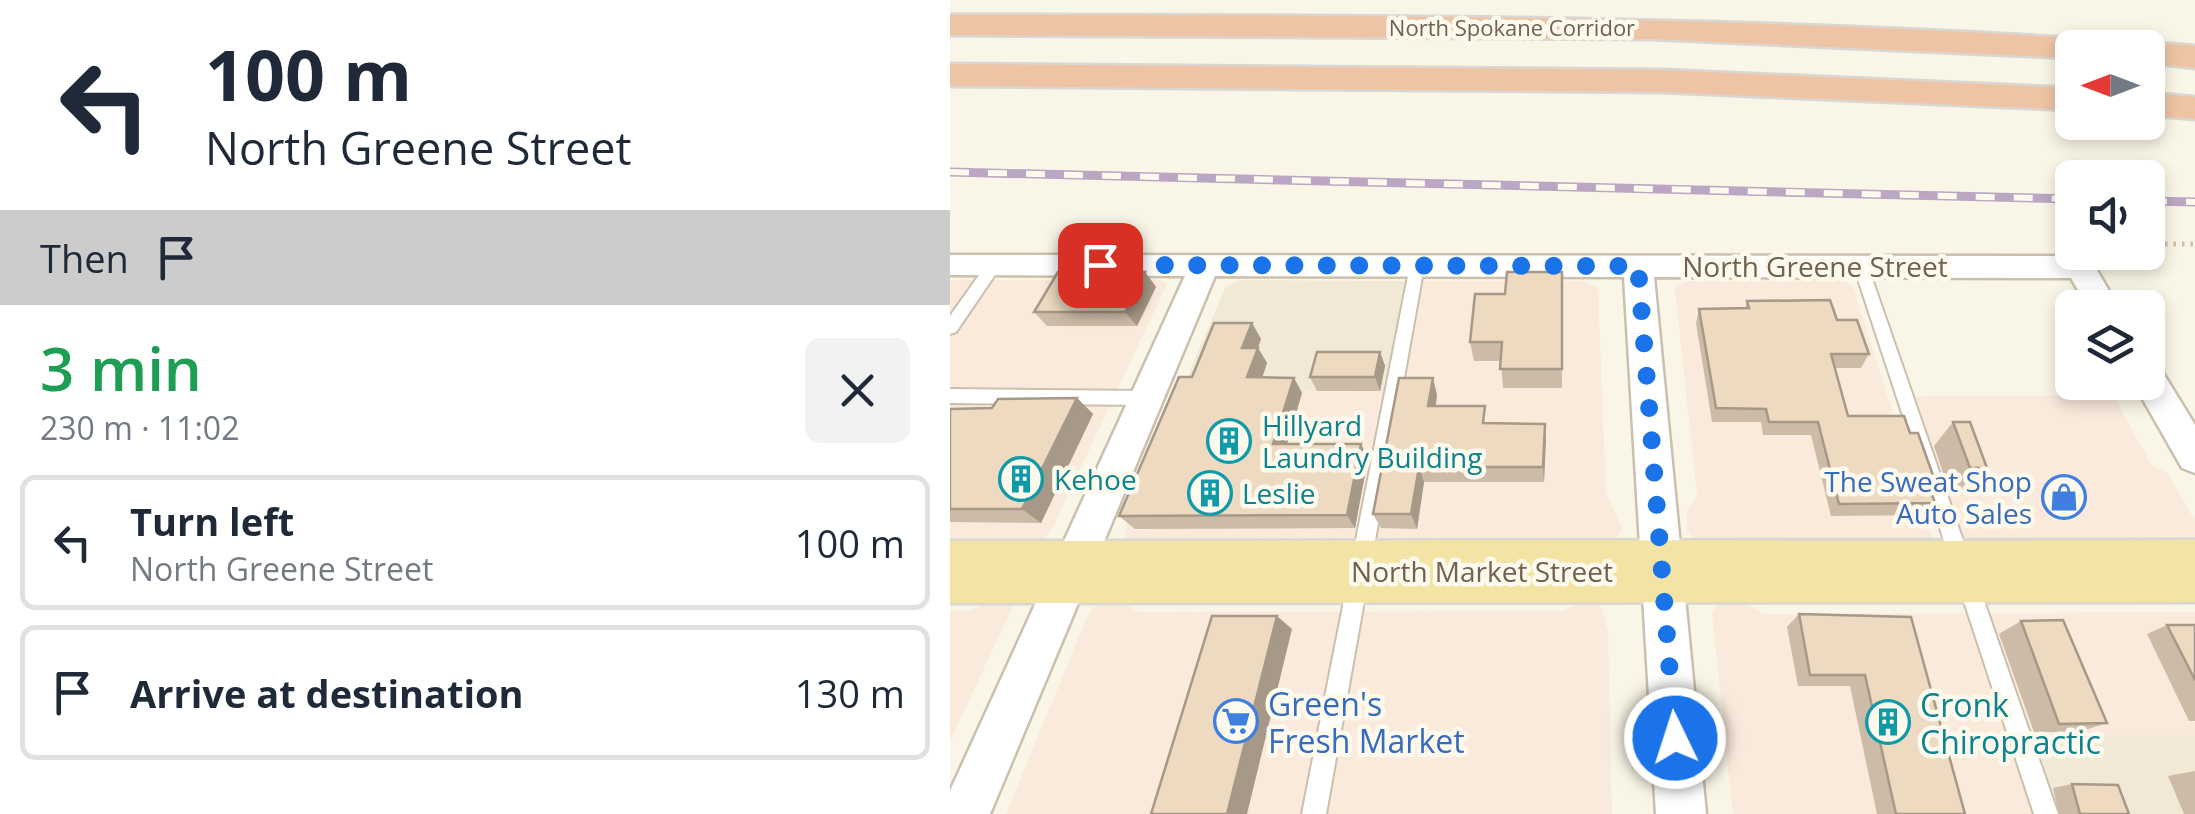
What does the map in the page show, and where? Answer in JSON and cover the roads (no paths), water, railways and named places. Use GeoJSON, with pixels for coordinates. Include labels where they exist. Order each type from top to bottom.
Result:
{"type":"FeatureCollection","features":[{"type":"Feature","properties":{"kind":"highway"},"geometry":{"type":"LineString","coordinates":[[950,7],[1119,0]]}},
{"type":"Feature","properties":{"kind":"highway"},"geometry":{"type":"LineString","coordinates":[[1695,0],[2055,42]]}},
{"type":"Feature","properties":{"kind":"highway","name":"North Spokane Corridor"},"geometry":{"type":"LineString","coordinates":[[950,25],[1646,28],[1891,36],[2055,47]]}},
{"type":"Feature","properties":{"kind":"highway","name":"North Spokane Corridor"},"geometry":{"type":"LineString","coordinates":[[950,54],[1685,58],[2055,75]]}},
{"type":"Feature","properties":{"kind":"highway"},"geometry":{"type":"LineString","coordinates":[[950,75],[1643,80],[2055,98]]}},
{"type":"Feature","properties":{"kind":"highway"},"geometry":{"type":"LineString","coordinates":[[2167,80],[2195,85]]}},
{"type":"Feature","properties":{"kind":"main road","name":"North Market Street"},"geometry":{"type":"LineString","coordinates":[[950,572],[2195,571]]}},
{"type":"Feature","properties":{"kind":"street","name":"North Greene Street"},"geometry":{"type":"LineString","coordinates":[[950,265],[2080,267],[2093,290]]}},
{"type":"Feature","properties":{"kind":"street"},"geometry":{"type":"LineString","coordinates":[[965,814],[1205,265]]}},
{"type":"Feature","properties":{"kind":"street"},"geometry":{"type":"LineString","coordinates":[[1638,266],[1681,814]]}},
{"type":"Feature","properties":{"kind":"street"},"geometry":{"type":"LineString","coordinates":[[2161,400],[2195,457]]}},
{"type":"Feature","properties":{"kind":"lane"},"geometry":{"type":"LineString","coordinates":[[950,328],[994,265]]}},
{"type":"Feature","properties":{"kind":"lane"},"geometry":{"type":"LineString","coordinates":[[1314,814],[1417,266]]}},
{"type":"Feature","properties":{"kind":"lane"},"geometry":{"type":"LineString","coordinates":[[1861,266],[2046,814]]}},
{"type":"Feature","properties":{"kind":"lane"},"geometry":{"type":"LineString","coordinates":[[950,396],[1147,398]]}},
{"type":"Feature","properties":{"kind":"railway"},"geometry":{"type":"LineString","coordinates":[[950,172],[2055,199]]}},
{"type":"Feature","properties":{"kind":"railway"},"geometry":{"type":"LineString","coordinates":[[2165,201],[2195,202]]}},
{"type":"Feature","properties":{"kind":"place","name":"Hillyard Laundry Building"},"geometry":{"type":"Point","coordinates":[1229,441]}},
{"type":"Feature","properties":{"kind":"place","name":"Kehoe"},"geometry":{"type":"Point","coordinates":[1021,479]}},
{"type":"Feature","properties":{"kind":"place","name":"Leslie"},"geometry":{"type":"Point","coordinates":[1210,493]}},
{"type":"Feature","properties":{"kind":"place","name":"The Sweat Shop Auto Sales"},"geometry":{"type":"Point","coordinates":[2064,497]}},
{"type":"Feature","properties":{"kind":"place","name":"Green's Fresh Market"},"geometry":{"type":"Point","coordinates":[1236,721]}},
{"type":"Feature","properties":{"kind":"place","name":"Cronk Chiropractic"},"geometry":{"type":"Point","coordinates":[1888,722]}}]}
